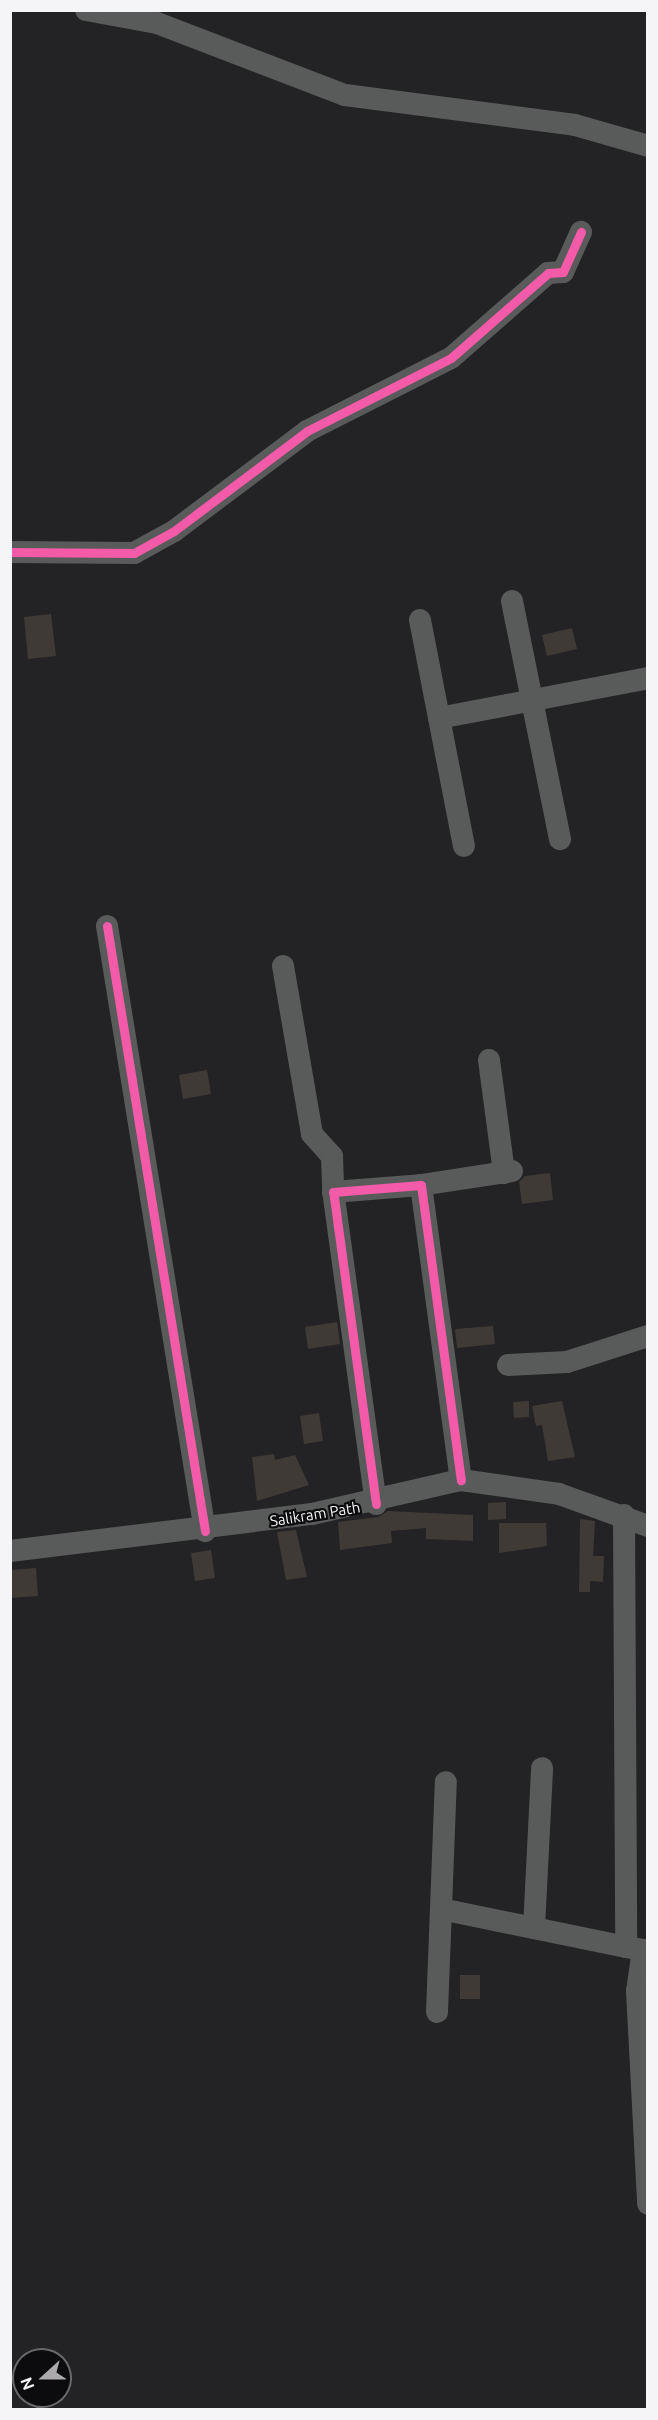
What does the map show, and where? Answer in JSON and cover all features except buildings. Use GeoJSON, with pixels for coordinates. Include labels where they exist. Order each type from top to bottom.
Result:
{"type":"FeatureCollection","features":[{"type":"Feature","properties":{"kind":"street"},"geometry":{"type":"LineString","coordinates":[[86,10],[157,23],[345,95],[575,125],[648,146]]}},
{"type":"Feature","properties":{"kind":"street"},"geometry":{"type":"LineString","coordinates":[[10,552],[134,553],[174,531],[307,430],[451,358],[548,273],[563,272],[580,232]]}},
{"type":"Feature","properties":{"kind":"street"},"geometry":{"type":"LineString","coordinates":[[512,601],[535,701],[560,838]]}},
{"type":"Feature","properties":{"kind":"street"},"geometry":{"type":"LineString","coordinates":[[420,620],[464,846]]}},
{"type":"Feature","properties":{"kind":"street"},"geometry":{"type":"LineString","coordinates":[[439,718],[648,678]]}},
{"type":"Feature","properties":{"kind":"street"},"geometry":{"type":"LineString","coordinates":[[107,926],[205,1531]]}},
{"type":"Feature","properties":{"kind":"street"},"geometry":{"type":"LineString","coordinates":[[283,966],[312,1134],[332,1156],[333,1192],[376,1504]]}},
{"type":"Feature","properties":{"kind":"street"},"geometry":{"type":"LineString","coordinates":[[333,1192],[421,1185],[508,1172],[489,1060]]}},
{"type":"Feature","properties":{"kind":"street"},"geometry":{"type":"LineString","coordinates":[[421,1185],[462,1480]]}},
{"type":"Feature","properties":{"kind":"street"},"geometry":{"type":"LineString","coordinates":[[508,1365],[567,1362],[648,1336]]}},
{"type":"Feature","properties":{"kind":"street","name":"Salikram Path"},"geometry":{"type":"LineString","coordinates":[[10,1551],[205,1531],[376,1504],[462,1480],[559,1494],[624,1515],[648,1526]]}},
{"type":"Feature","properties":{"kind":"street"},"geometry":{"type":"LineString","coordinates":[[624,1515],[626,1947]]}},
{"type":"Feature","properties":{"kind":"street"},"geometry":{"type":"LineString","coordinates":[[534,1928],[542,1768]]}},
{"type":"Feature","properties":{"kind":"street"},"geometry":{"type":"LineString","coordinates":[[437,2012],[446,1782]]}},
{"type":"Feature","properties":{"kind":"street"},"geometry":{"type":"LineString","coordinates":[[441,1909],[643,1950],[642,1992],[648,2204]]}},
{"type":"Feature","properties":{"kind":"cycle path"},"geometry":{"type":"LineString","coordinates":[[10,552],[134,553],[174,531],[307,431],[451,358],[548,273],[563,272],[581,232]]}},
{"type":"Feature","properties":{"kind":"cycle path"},"geometry":{"type":"LineString","coordinates":[[107,926],[205,1531]]}},
{"type":"Feature","properties":{"kind":"cycle path"},"geometry":{"type":"LineString","coordinates":[[376,1504],[333,1192],[421,1185],[461,1480]]}}]}
